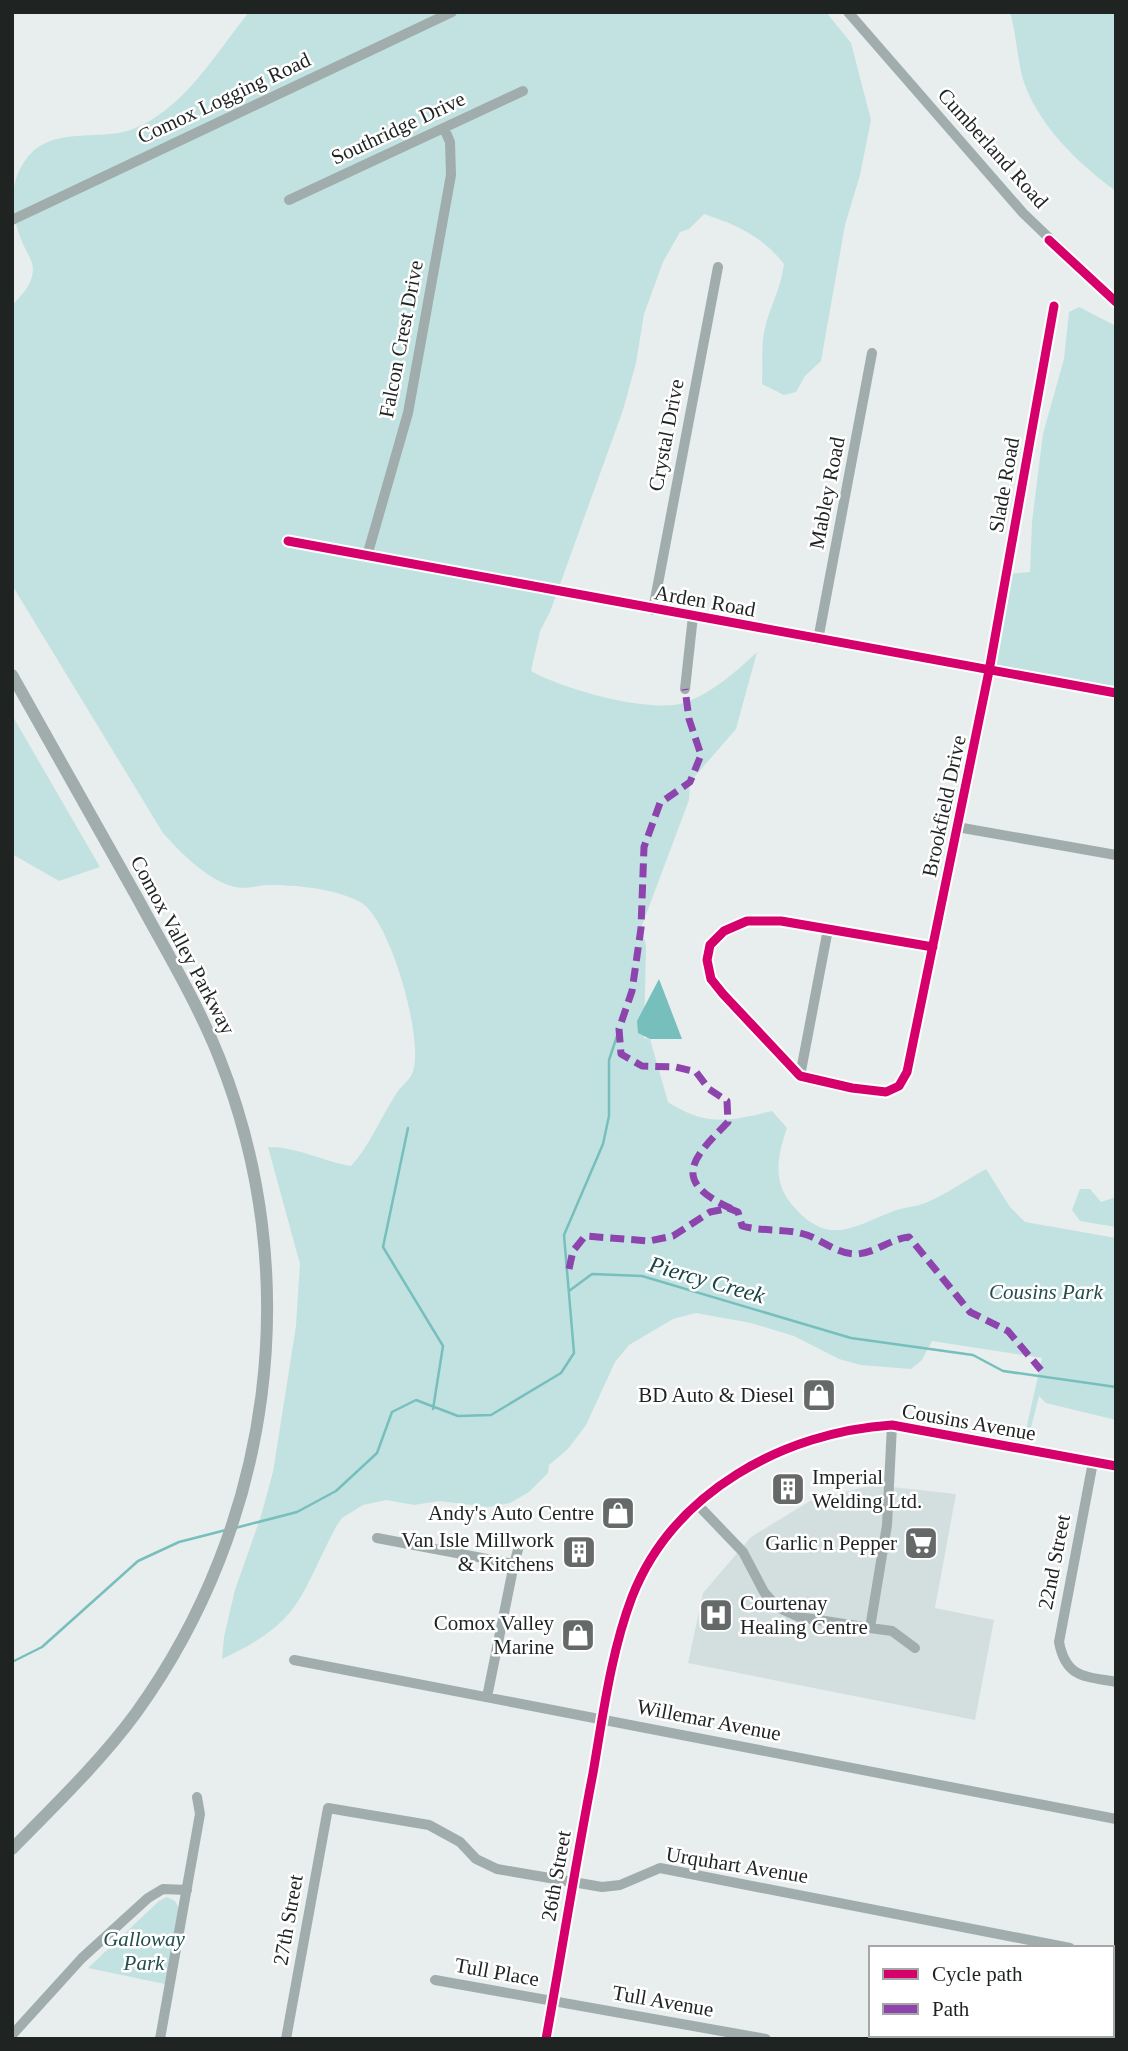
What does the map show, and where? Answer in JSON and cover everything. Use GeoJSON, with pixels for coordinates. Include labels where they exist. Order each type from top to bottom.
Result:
{"type":"FeatureCollection","features":[{"type":"Feature","properties":{"kind":"main road","name":"Comox Valley Parkway"},"geometry":{"type":"LineString","coordinates":[[12,675],[204,1021],[243,1128],[263,1229],[269,1324],[260,1413],[241,1500],[230,1534],[184,1636],[135,1714],[109,1747],[12,1849]]}},
{"type":"Feature","properties":{"kind":"street","name":"Comox Logging Road"},"geometry":{"type":"LineString","coordinates":[[12,219],[452,12]]}},
{"type":"Feature","properties":{"kind":"street","name":"Cumberland Road"},"geometry":{"type":"LineString","coordinates":[[848,12],[1023,213],[1116,302]]}},
{"type":"Feature","properties":{"kind":"street","name":"Southridge Drive"},"geometry":{"type":"LineString","coordinates":[[289,200],[523,91]]}},
{"type":"Feature","properties":{"kind":"street","name":"Falcon Crest Drive"},"geometry":{"type":"LineString","coordinates":[[367,556],[408,413],[451,175],[450,142],[444,128]]}},
{"type":"Feature","properties":{"kind":"street","name":"Crystal Drive"},"geometry":{"type":"LineString","coordinates":[[653,610],[718,267]]}},
{"type":"Feature","properties":{"kind":"street","name":"Slade Road"},"geometry":{"type":"LineString","coordinates":[[989,671],[1054,306]]}},
{"type":"Feature","properties":{"kind":"street","name":"Mabley Road"},"geometry":{"type":"LineString","coordinates":[[818,640],[872,354]]}},
{"type":"Feature","properties":{"kind":"street","name":"Arden Road"},"geometry":{"type":"LineString","coordinates":[[288,541],[1116,693]]}},
{"type":"Feature","properties":{"kind":"street"},"geometry":{"type":"LineString","coordinates":[[685,689],[693,616]]}},
{"type":"Feature","properties":{"kind":"street","name":"Brookfield Drive"},"geometry":{"type":"LineString","coordinates":[[800,1076],[852,1088],[886,1092],[899,1086],[907,1072],[989,671]]}},
{"type":"Feature","properties":{"kind":"street"},"geometry":{"type":"LineString","coordinates":[[957,827],[1116,855]]}},
{"type":"Feature","properties":{"kind":"street"},"geometry":{"type":"LineString","coordinates":[[828,929],[800,1076],[788,1067],[711,978],[707,960],[710,945],[724,930],[747,921],[781,921],[828,929],[933,947]]}},
{"type":"Feature","properties":{"kind":"street"},"geometry":{"type":"LineString","coordinates":[[870,1628],[887,1525],[892,1425]]}},
{"type":"Feature","properties":{"kind":"street","name":"Cousins Avenue"},"geometry":{"type":"LineString","coordinates":[[603,1719],[633,1594],[670,1532],[697,1504],[734,1475],[785,1448],[821,1436],[892,1425],[1116,1466]]}},
{"type":"Feature","properties":{"kind":"street","name":"22nd Street"},"geometry":{"type":"LineString","coordinates":[[1093,1462],[1059,1642],[1068,1668],[1079,1675],[1116,1682]]}},
{"type":"Feature","properties":{"kind":"street"},"geometry":{"type":"LineString","coordinates":[[697,1504],[743,1552],[764,1592],[777,1607],[799,1617],[892,1631],[915,1648]]}},
{"type":"Feature","properties":{"kind":"street"},"geometry":{"type":"LineString","coordinates":[[377,1538],[514,1564]]}},
{"type":"Feature","properties":{"kind":"street"},"geometry":{"type":"LineString","coordinates":[[487,1697],[519,1546]]}},
{"type":"Feature","properties":{"kind":"street","name":"Willemar Avenue"},"geometry":{"type":"LineString","coordinates":[[294,1660],[1116,1819]]}},
{"type":"Feature","properties":{"kind":"street","name":"26th Street"},"geometry":{"type":"LineString","coordinates":[[546,2039],[603,1719]]}},
{"type":"Feature","properties":{"kind":"street"},"geometry":{"type":"LineString","coordinates":[[160,2039],[200,1814],[197,1797]]}},
{"type":"Feature","properties":{"kind":"street","name":"Urquhart Avenue"},"geometry":{"type":"LineString","coordinates":[[328,1808],[429,1825],[460,1842],[477,1859],[498,1869],[572,1882],[620,1885],[660,1868],[1060,1946]]}},
{"type":"Feature","properties":{"kind":"street","name":"27th Street"},"geometry":{"type":"LineString","coordinates":[[286,2039],[328,1808]]}},
{"type":"Feature","properties":{"kind":"street"},"geometry":{"type":"LineString","coordinates":[[12,2035],[82,1958],[148,1898],[163,1889],[187,1891]]}},
{"type":"Feature","properties":{"kind":"street","name":"Tull Place"},"geometry":{"type":"LineString","coordinates":[[435,1980],[553,2001]]}},
{"type":"Feature","properties":{"kind":"street","name":"Tull Avenue"},"geometry":{"type":"LineString","coordinates":[[553,2001],[766,2039]]}},
{"type":"Feature","properties":{"kind":"shaded area"},"geometry":{"type":"Polygon","coordinates":[[[873,1485],[956,1494],[935,1608],[994,1620],[975,1720],[688,1663],[703,1593],[751,1537],[810,1501],[873,1485]]]}},
{"type":"Feature","properties":{"kind":"green space","name":"Cousins Park"},"geometry":{"type":"Polygon","coordinates":[[[249,12],[826,12],[851,43],[871,120],[860,175],[845,225],[821,361],[805,376],[796,392],[784,395],[762,384],[764,333],[784,264],[758,239],[704,214],[689,229],[680,232],[663,262],[644,314],[636,363],[623,410],[550,612],[540,631],[531,671],[564,685],[608,698],[631,703],[672,705],[687,702],[706,693],[733,674],[757,652],[736,729],[690,782],[689,800],[641,928],[646,945],[644,1038],[650,1039],[668,1102],[694,1115],[719,1120],[772,1111],[787,1128],[778,1169],[782,1189],[794,1207],[819,1227],[843,1230],[855,1227],[921,1204],[986,1169],[1010,1207],[1025,1222],[1116,1238],[1116,1420],[1046,1403],[1039,1396],[1030,1432],[1026,1430],[1042,1358],[932,1341],[922,1360],[911,1369],[861,1365],[839,1359],[794,1336],[751,1323],[696,1313],[673,1319],[629,1345],[615,1362],[586,1425],[568,1449],[549,1465],[548,1473],[529,1492],[510,1503],[488,1507],[439,1501],[414,1505],[386,1500],[363,1505],[342,1518],[337,1525],[306,1589],[284,1619],[249,1645],[222,1659],[224,1637],[235,1590],[273,1472],[296,1326],[300,1264],[268,1147],[290,1149],[351,1166],[396,1094],[412,1074],[415,1059],[414,1037],[410,1010],[393,955],[383,931],[371,912],[360,902],[338,893],[314,888],[266,885],[239,888],[214,878],[195,865],[163,833],[12,585],[12,305],[23,293],[33,274],[31,259],[16,223],[13,200],[16,178],[27,158],[37,148],[49,141],[63,138],[120,133],[151,120],[168,108],[198,78],[249,12]]]}},
{"type":"Feature","properties":{"kind":"green space"},"geometry":{"type":"Polygon","coordinates":[[[1010,12],[1116,12],[1116,191],[1073,155],[1037,110],[1022,76],[1010,12]]]}},
{"type":"Feature","properties":{"kind":"green space"},"geometry":{"type":"Polygon","coordinates":[[[1079,307],[1116,326],[1116,693],[990,671],[1007,574],[1030,572],[1032,522],[1043,434],[1064,359],[1069,312],[1079,307]]]}},
{"type":"Feature","properties":{"kind":"green space"},"geometry":{"type":"Polygon","coordinates":[[[12,715],[100,867],[59,881],[12,854],[12,715]]]}},
{"type":"Feature","properties":{"kind":"green space"},"geometry":{"type":"Polygon","coordinates":[[[1080,1189],[1090,1189],[1101,1202],[1116,1197],[1116,1227],[1080,1221],[1072,1210],[1080,1189]]]}},
{"type":"Feature","properties":{"kind":"green space","name":"Galloway Park"},"geometry":{"type":"Polygon","coordinates":[[[167,1897],[175,1901],[179,1909],[165,1984],[88,1968],[159,1901],[167,1897]]]}},
{"type":"Feature","properties":{"kind":"water"},"geometry":{"type":"Polygon","coordinates":[[[659,979],[682,1039],[650,1039],[638,1033],[637,1021],[659,979]]]}},
{"type":"Feature","properties":{"kind":"waterway","name":"Piercy Creek"},"geometry":{"type":"LineString","coordinates":[[235,1528],[297,1512],[336,1491],[377,1453],[392,1412],[416,1400],[458,1416],[491,1415],[561,1373],[574,1353],[564,1235],[603,1144],[609,1116],[609,1060],[617,1036]]}},
{"type":"Feature","properties":{"kind":"waterway"},"geometry":{"type":"LineString","coordinates":[[408,1128],[383,1247],[443,1346],[433,1409]]}},
{"type":"Feature","properties":{"kind":"waterway","name":"Piercy Creek"},"geometry":{"type":"LineString","coordinates":[[569,1291],[592,1274],[642,1276],[851,1338],[973,1355],[1003,1371],[1116,1387]]}},
{"type":"Feature","properties":{"kind":"waterway","name":"Piercy Creek"},"geometry":{"type":"LineString","coordinates":[[12,1662],[42,1647],[138,1561],[179,1542],[226,1530]]}},
{"type":"Feature","properties":{"kind":"marked path"},"geometry":{"type":"LineString","coordinates":[[569,1269],[573,1251],[585,1236],[649,1241],[673,1236],[710,1212],[730,1208],[699,1188],[693,1168],[705,1146],[728,1122],[727,1101],[709,1089],[696,1072],[676,1067],[642,1066],[621,1054],[619,1029],[632,991],[641,928],[644,847],[660,803],[690,782],[701,755],[689,719],[685,689]]}},
{"type":"Feature","properties":{"kind":"marked path"},"geometry":{"type":"LineString","coordinates":[[728,1208],[738,1212],[742,1226],[799,1233],[851,1254],[865,1253],[909,1237],[970,1312],[1008,1331],[1041,1370]]}},
{"type":"Feature","properties":{"kind":"cycle path"},"geometry":{"type":"LineString","coordinates":[[1049,240],[1116,302]]}},
{"type":"Feature","properties":{"kind":"cycle path"},"geometry":{"type":"LineString","coordinates":[[933,947],[781,921],[747,921],[724,931],[710,945],[707,960],[711,979],[723,994],[800,1076],[852,1088],[886,1092],[899,1086],[907,1072],[989,671],[1054,306]]}},
{"type":"Feature","properties":{"kind":"cycle path"},"geometry":{"type":"LineString","coordinates":[[288,541],[1116,693]]}},
{"type":"Feature","properties":{"kind":"cycle path"},"geometry":{"type":"LineString","coordinates":[[546,2039],[618,1640],[632,1597],[651,1560],[675,1527],[704,1498],[737,1474],[773,1455],[812,1440],[852,1430],[892,1425],[1116,1466]]}},
{"type":"Feature","properties":{"kind":"place","name":"BD Auto & Diesel"},"geometry":{"type":"Point","coordinates":[819,1395]}},
{"type":"Feature","properties":{"kind":"place","name":"Imperial Welding Ltd."},"geometry":{"type":"Point","coordinates":[788,1489]}},
{"type":"Feature","properties":{"kind":"place","name":"Andy's Auto Centre"},"geometry":{"type":"Point","coordinates":[618,1513]}},
{"type":"Feature","properties":{"kind":"place","name":"Garlic n Pepper"},"geometry":{"type":"Point","coordinates":[921,1543]}},
{"type":"Feature","properties":{"kind":"place","name":"Van Isle Millwork & Kitchens"},"geometry":{"type":"Point","coordinates":[579,1552]}},
{"type":"Feature","properties":{"kind":"place","name":"Courtenay Healing Centre"},"geometry":{"type":"Point","coordinates":[716,1615]}},
{"type":"Feature","properties":{"kind":"place","name":"Comox Valley Marine"},"geometry":{"type":"Point","coordinates":[578,1635]}}]}
